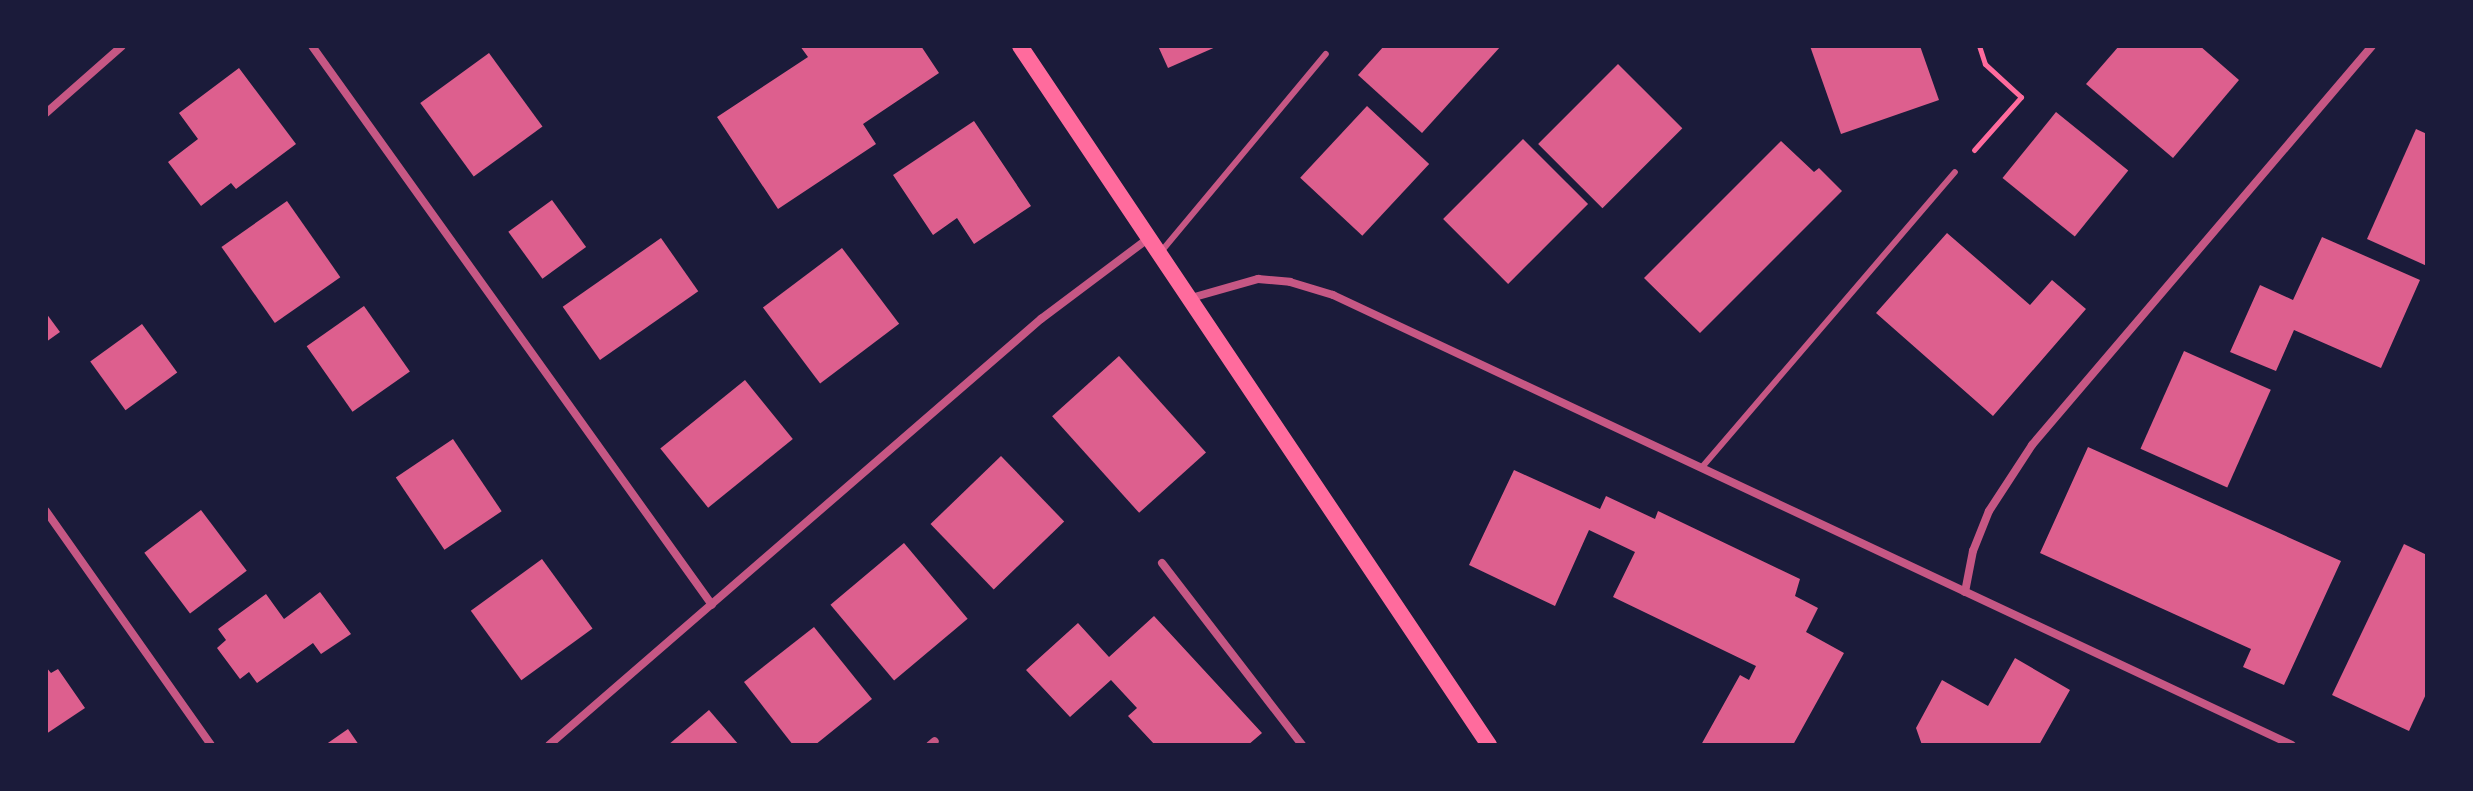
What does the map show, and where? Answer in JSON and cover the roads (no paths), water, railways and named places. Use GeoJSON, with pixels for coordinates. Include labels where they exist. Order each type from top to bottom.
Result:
{"type":"FeatureCollection","features":[{"type":"Feature","properties":{"kind":"main road"},"geometry":{"type":"LineString","coordinates":[[1020,46],[1489,745]]}},
{"type":"Feature","properties":{"kind":"street"},"geometry":{"type":"LineString","coordinates":[[46,113],[122,46]]}},
{"type":"Feature","properties":{"kind":"street"},"geometry":{"type":"LineString","coordinates":[[312,46],[712,605]]}},
{"type":"Feature","properties":{"kind":"street"},"geometry":{"type":"LineString","coordinates":[[1965,592],[1973,551],[1989,511],[2032,445],[2372,46]]}},
{"type":"Feature","properties":{"kind":"street"},"geometry":{"type":"LineString","coordinates":[[549,745],[1041,319],[1149,238]]}},
{"type":"Feature","properties":{"kind":"street"},"geometry":{"type":"LineString","coordinates":[[1191,298],[1258,279],[1290,282],[1333,295],[2292,745]]}},
{"type":"Feature","properties":{"kind":"street"},"geometry":{"type":"LineString","coordinates":[[46,511],[211,745]]}},
{"type":"Feature","properties":{"kind":"street"},"geometry":{"type":"LineString","coordinates":[[1162,563],[1302,745]]}},
{"type":"Feature","properties":{"kind":"lane"},"geometry":{"type":"LineString","coordinates":[[1160,253],[1326,54]]}},
{"type":"Feature","properties":{"kind":"lane"},"geometry":{"type":"LineString","coordinates":[[1703,466],[1955,172]]}}]}
